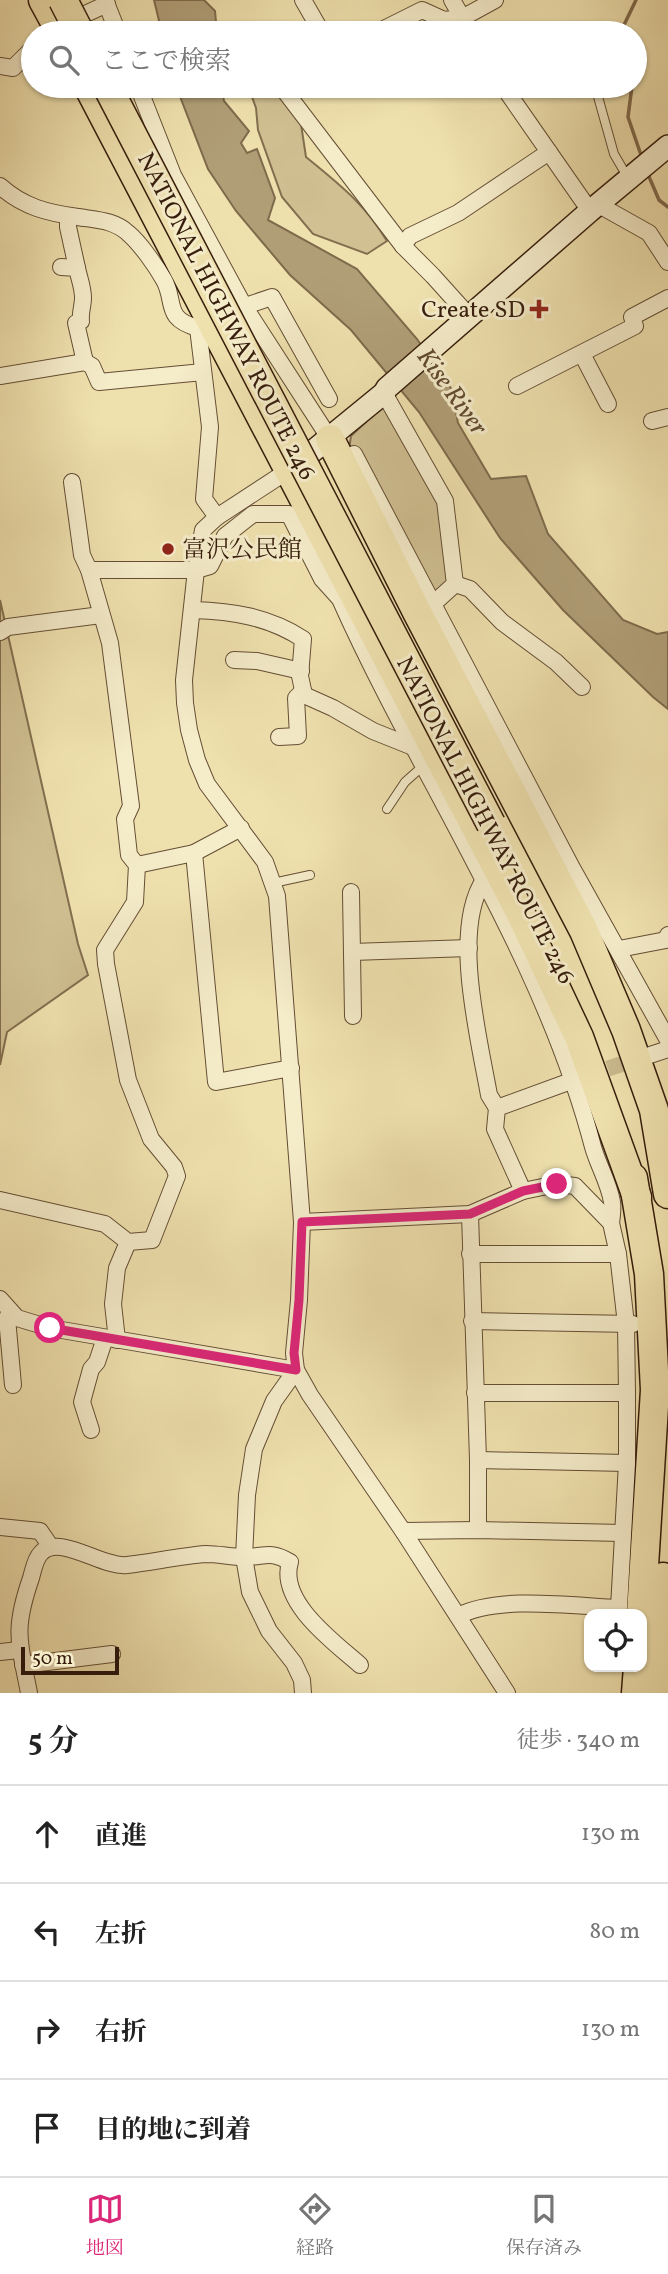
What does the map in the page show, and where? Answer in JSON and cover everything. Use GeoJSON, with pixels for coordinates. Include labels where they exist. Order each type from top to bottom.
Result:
{"type":"FeatureCollection","features":[{"type":"Feature","properties":{"kind":"highway"},"geometry":{"type":"LineString","coordinates":[[43,0],[56,21]]}},
{"type":"Feature","properties":{"kind":"highway"},"geometry":{"type":"LineString","coordinates":[[98,1],[99,21]]}},
{"type":"Feature","properties":{"kind":"highway"},"geometry":{"type":"LineString","coordinates":[[94,98],[204,323],[289,470],[520,912],[579,1037],[637,1197]]}},
{"type":"Feature","properties":{"kind":"highway","name":"NATIONAL HIGHWAY ROUTE 246"},"geometry":{"type":"LineString","coordinates":[[113,98],[499,820],[569,940],[607,1024],[639,1121],[652,1173],[668,1277]]}},
{"type":"Feature","properties":{"kind":"highway","name":"NATIONAL HIGHWAY ROUTE 246"},"geometry":{"type":"LineString","coordinates":[[134,98],[499,820],[590,1032],[620,1121],[637,1197],[649,1274],[655,1390],[641,1609]]}},
{"type":"Feature","properties":{"kind":"highway"},"geometry":{"type":"LineString","coordinates":[[330,439],[425,608],[584,931],[626,1030],[654,1110],[668,1194]]}},
{"type":"Feature","properties":{"kind":"highway"},"geometry":{"type":"LineString","coordinates":[[636,1693],[655,1675],[668,1464]]}},
{"type":"Feature","properties":{"kind":"street"},"geometry":{"type":"LineString","coordinates":[[32,0],[54,21]]}},
{"type":"Feature","properties":{"kind":"street"},"geometry":{"type":"LineString","coordinates":[[303,0],[315,21]]}},
{"type":"Feature","properties":{"kind":"street"},"geometry":{"type":"LineString","coordinates":[[452,0],[464,21]]}},
{"type":"Feature","properties":{"kind":"street"},"geometry":{"type":"LineString","coordinates":[[394,21],[417,5],[444,20],[462,18],[495,0]]}},
{"type":"Feature","properties":{"kind":"street"},"geometry":{"type":"LineString","coordinates":[[69,21],[98,1],[110,21]]}},
{"type":"Feature","properties":{"kind":"street"},"geometry":{"type":"LineString","coordinates":[[0,66],[13,68],[21,60]]}},
{"type":"Feature","properties":{"kind":"street"},"geometry":{"type":"LineString","coordinates":[[143,98],[173,175],[244,306],[330,439]]}},
{"type":"Feature","properties":{"kind":"street"},"geometry":{"type":"LineString","coordinates":[[290,98],[403,246],[433,276],[466,318]]}},
{"type":"Feature","properties":{"kind":"street"},"geometry":{"type":"LineString","coordinates":[[511,98],[549,152],[594,208],[649,233],[668,262]]}},
{"type":"Feature","properties":{"kind":"street"},"geometry":{"type":"LineString","coordinates":[[403,246],[410,236],[458,213],[549,152]]}},
{"type":"Feature","properties":{"kind":"street"},"geometry":{"type":"LineString","coordinates":[[507,1693],[296,1370],[294,1353],[302,1222],[277,895],[265,862],[207,784],[189,730],[184,680],[203,530],[217,517],[289,470],[330,439],[466,318],[647,164]]}},
{"type":"Feature","properties":{"kind":"street"},"geometry":{"type":"LineString","coordinates":[[4,195],[32,207],[68,216],[116,223],[131,235],[165,282],[171,308],[185,324],[204,323],[272,297],[329,399]]}},
{"type":"Feature","properties":{"kind":"street"},"geometry":{"type":"LineString","coordinates":[[68,216],[69,267],[82,283],[81,321],[76,323],[85,362]]}},
{"type":"Feature","properties":{"kind":"street"},"geometry":{"type":"LineString","coordinates":[[517,386],[635,326],[632,317],[668,299]]}},
{"type":"Feature","properties":{"kind":"street"},"geometry":{"type":"LineString","coordinates":[[204,323],[203,372],[210,427],[204,499],[217,517]]}},
{"type":"Feature","properties":{"kind":"street"},"geometry":{"type":"LineString","coordinates":[[582,354],[608,404]]}},
{"type":"Feature","properties":{"kind":"street"},"geometry":{"type":"LineString","coordinates":[[0,376],[85,362],[92,366],[99,382],[203,372]]}},
{"type":"Feature","properties":{"kind":"street"},"geometry":{"type":"LineString","coordinates":[[386,390],[445,500],[455,583]]}},
{"type":"Feature","properties":{"kind":"street"},"geometry":{"type":"LineString","coordinates":[[355,454],[425,608],[619,948],[668,1040]]}},
{"type":"Feature","properties":{"kind":"street"},"geometry":{"type":"LineString","coordinates":[[0,1200],[105,1224],[128,1242],[152,1240],[177,1176],[174,1167],[151,1139],[128,1080],[106,964],[105,950],[135,902],[137,865],[130,855],[125,819],[131,806],[110,643],[89,570],[82,555],[72,482]]}},
{"type":"Feature","properties":{"kind":"street"},"geometry":{"type":"LineString","coordinates":[[89,570],[196,570],[210,566],[225,536],[253,514],[289,514],[322,579],[340,599],[413,747],[484,880],[578,1079],[596,1156],[613,1203],[611,1223],[629,1324],[627,1463],[619,1608],[497,1604],[474,1608],[458,1616]]}},
{"type":"Feature","properties":{"kind":"street"},"geometry":{"type":"LineString","coordinates":[[425,608],[455,583]]}},
{"type":"Feature","properties":{"kind":"street"},"geometry":{"type":"LineString","coordinates":[[455,583],[470,589],[502,622],[556,662],[582,687]]}},
{"type":"Feature","properties":{"kind":"street"},"geometry":{"type":"LineString","coordinates":[[193,610],[244,614],[286,629],[303,639],[301,671],[304,695],[373,731],[413,747]]}},
{"type":"Feature","properties":{"kind":"street"},"geometry":{"type":"LineString","coordinates":[[0,632],[8,627],[101,615]]}},
{"type":"Feature","properties":{"kind":"street"},"geometry":{"type":"LineString","coordinates":[[234,660],[257,660],[301,671]]}},
{"type":"Feature","properties":{"kind":"street"},"geometry":{"type":"LineString","coordinates":[[279,737],[299,736],[296,698],[303,691]]}},
{"type":"Feature","properties":{"kind":"street"},"geometry":{"type":"LineString","coordinates":[[137,865],[194,853],[241,828]]}},
{"type":"Feature","properties":{"kind":"street"},"geometry":{"type":"LineString","coordinates":[[194,853],[216,1082],[291,1068]]}},
{"type":"Feature","properties":{"kind":"street"},"geometry":{"type":"LineString","coordinates":[[484,880],[475,892],[469,921],[470,982],[489,1095],[498,1108],[495,1129],[523,1191]]}},
{"type":"Feature","properties":{"kind":"street"},"geometry":{"type":"LineString","coordinates":[[351,892],[353,1016]]}},
{"type":"Feature","properties":{"kind":"street"},"geometry":{"type":"LineString","coordinates":[[619,948],[666,940],[668,935]]}},
{"type":"Feature","properties":{"kind":"street"},"geometry":{"type":"LineString","coordinates":[[352,952],[469,948]]}},
{"type":"Feature","properties":{"kind":"street"},"geometry":{"type":"LineString","coordinates":[[644,1057],[668,1049]]}},
{"type":"Feature","properties":{"kind":"street"},"geometry":{"type":"LineString","coordinates":[[498,1108],[578,1079]]}},
{"type":"Feature","properties":{"kind":"street"},"geometry":{"type":"LineString","coordinates":[[302,1222],[470,1214],[523,1191],[557,1184],[575,1186],[611,1223]]}},
{"type":"Feature","properties":{"kind":"street"},"geometry":{"type":"LineString","coordinates":[[470,1214],[478,1530]]}},
{"type":"Feature","properties":{"kind":"street"},"geometry":{"type":"LineString","coordinates":[[91,1430],[82,1402],[91,1369],[111,1339],[117,1268],[128,1242]]}},
{"type":"Feature","properties":{"kind":"street"},"geometry":{"type":"LineString","coordinates":[[470,1254],[618,1254]]}},
{"type":"Feature","properties":{"kind":"street"},"geometry":{"type":"LineString","coordinates":[[5,1305],[18,1318],[50,1328],[296,1370]]}},
{"type":"Feature","properties":{"kind":"street"},"geometry":{"type":"LineString","coordinates":[[5,1305],[13,1385]]}},
{"type":"Feature","properties":{"kind":"street"},"geometry":{"type":"LineString","coordinates":[[472,1321],[629,1324]]}},
{"type":"Feature","properties":{"kind":"street"},"geometry":{"type":"LineString","coordinates":[[296,1370],[274,1401],[254,1449],[247,1495],[244,1557],[250,1592],[269,1631],[294,1663],[302,1681],[303,1693]]}},
{"type":"Feature","properties":{"kind":"street"},"geometry":{"type":"LineString","coordinates":[[475,1393],[627,1393]]}},
{"type":"Feature","properties":{"kind":"street"},"geometry":{"type":"LineString","coordinates":[[478,1460],[627,1463]]}},
{"type":"Feature","properties":{"kind":"street"},"geometry":{"type":"LineString","coordinates":[[0,1527],[40,1531],[51,1547]]}},
{"type":"Feature","properties":{"kind":"street"},"geometry":{"type":"LineString","coordinates":[[403,1531],[623,1533]]}},
{"type":"Feature","properties":{"kind":"street"},"geometry":{"type":"LineString","coordinates":[[29,1693],[18,1632],[25,1595],[40,1554],[51,1547],[67,1547],[103,1562],[122,1566],[208,1554],[244,1557],[277,1555],[290,1562],[289,1585],[309,1620],[360,1665]]}},
{"type":"Feature","properties":{"kind":"street"},"geometry":{"type":"LineString","coordinates":[[0,1651],[21,1657],[112,1654]]}},
{"type":"Feature","properties":{"kind":"lane"},"geometry":{"type":"LineString","coordinates":[[598,98],[614,154],[647,164]]}},
{"type":"Feature","properties":{"kind":"lane"},"geometry":{"type":"LineString","coordinates":[[387,809],[405,782],[423,766]]}},
{"type":"Feature","properties":{"kind":"lane"},"geometry":{"type":"LineString","coordinates":[[273,884],[310,875]]}},
{"type":"Feature","properties":{"kind":"shaded area"},"geometry":{"type":"Polygon","coordinates":[[[154,0],[204,0],[215,11],[216,21],[159,21],[154,0]]]}},
{"type":"Feature","properties":{"kind":"shaded area"},"geometry":{"type":"Polygon","coordinates":[[[181,98],[223,98],[249,131],[241,143],[247,153],[257,149],[275,198],[268,220],[357,269],[417,339],[452,390],[458,423],[491,479],[526,476],[548,534],[623,620],[657,634],[668,632],[668,709],[563,610],[500,538],[419,412],[351,330],[290,275],[236,211],[208,169],[181,98]]]}},
{"type":"Feature","properties":{"kind":"shaded area"},"geometry":{"type":"Polygon","coordinates":[[[252,98],[291,98],[299,111],[306,157],[360,205],[387,241],[367,254],[313,234],[282,197],[258,130],[252,98]]]}},
{"type":"Feature","properties":{"kind":"shaded area"},"geometry":{"type":"Polygon","coordinates":[[[383,406],[438,493],[455,581],[428,601],[349,449],[351,436],[383,406]]]}},
{"type":"Feature","properties":{"kind":"shaded area"},"geometry":{"type":"Polygon","coordinates":[[[0,600],[78,944],[88,975],[7,1032],[0,1065],[0,600]]]}},
{"type":"Feature","properties":{"kind":"waterway"},"geometry":{"type":"LineString","coordinates":[[626,21],[636,0]]}},
{"type":"Feature","properties":{"kind":"waterway"},"geometry":{"type":"LineString","coordinates":[[630,98],[628,117],[642,158]]}},
{"type":"Feature","properties":{"kind":"waterway"},"geometry":{"type":"LineString","coordinates":[[647,172],[659,200],[668,207]]}},
{"type":"Feature","properties":{"kind":"tunnel"},"geometry":{"type":"LineString","coordinates":[[585,1076],[644,1057]]}},
{"type":"Feature","properties":{"kind":"place","name":"Create SD"},"geometry":{"type":"Point","coordinates":[539,309]}},
{"type":"Feature","properties":{"kind":"place","name":"富沢公民館"},"geometry":{"type":"Point","coordinates":[168,549]}},
{"type":"Feature","properties":{"kind":"route"},"geometry":{"type":"LineString","coordinates":[[50,1328],[296,1370],[294,1353],[302,1222],[470,1214],[523,1191],[557,1184]]}},
{"type":"Feature","properties":{"kind":"water label","name":"Kise River"},"geometry":{"type":"Point","coordinates":[453,391]}}]}
